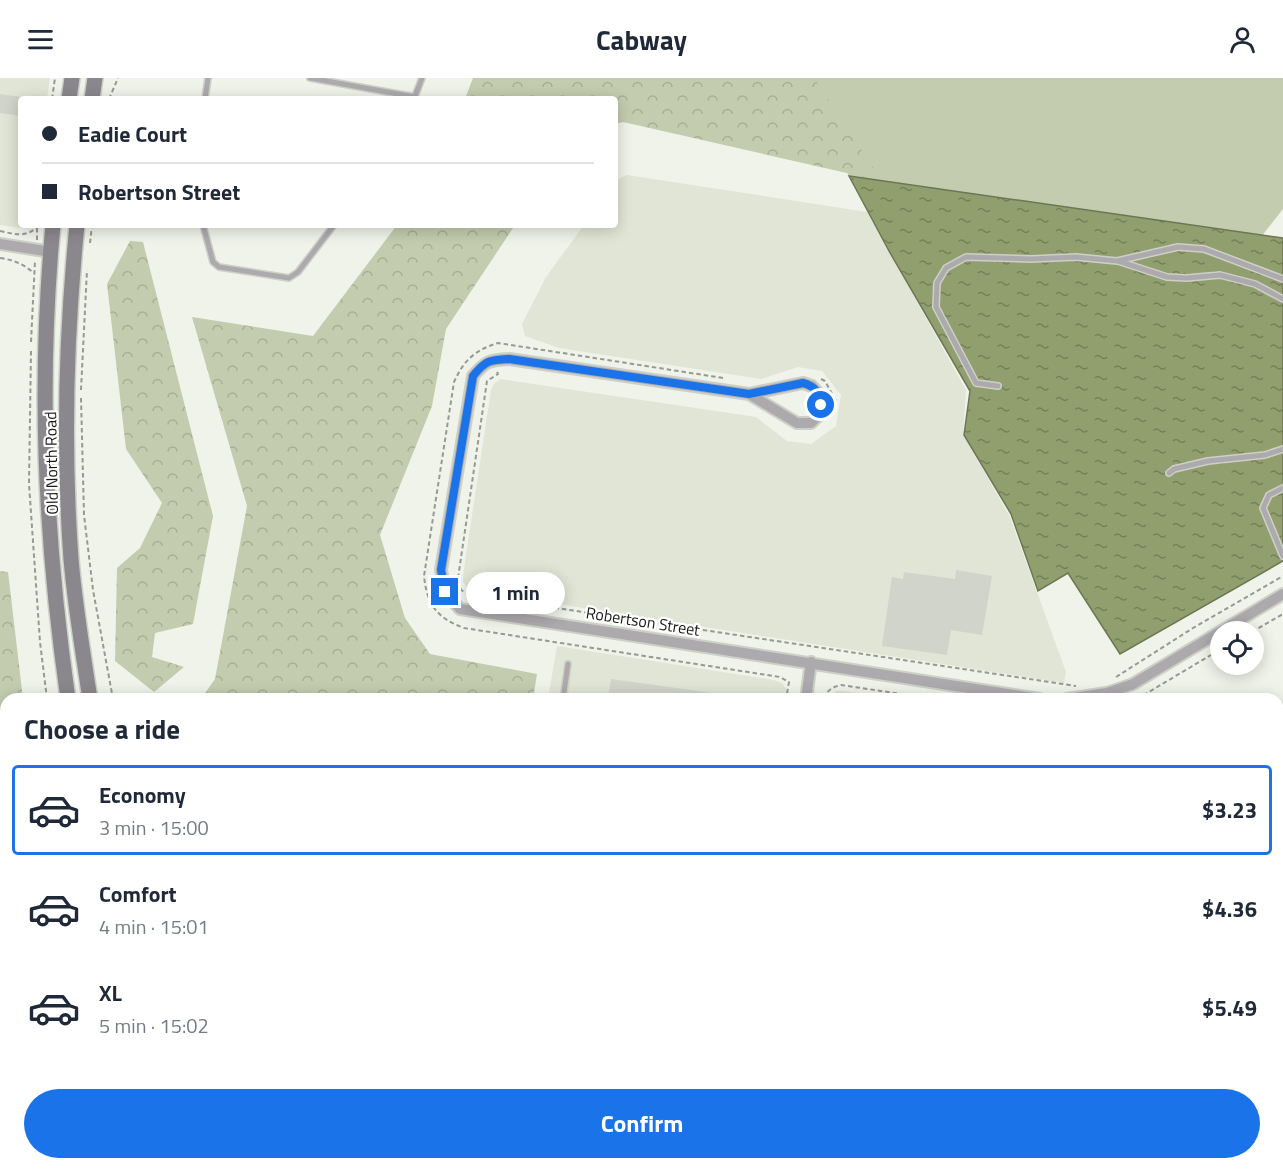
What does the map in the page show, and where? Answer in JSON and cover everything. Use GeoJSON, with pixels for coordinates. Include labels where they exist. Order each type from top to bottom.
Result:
{"type":"FeatureCollection","features":[{"type":"Feature","properties":{"kind":"main road"},"geometry":{"type":"LineString","coordinates":[[69,96],[72,78]]}},
{"type":"Feature","properties":{"kind":"main road"},"geometry":{"type":"LineString","coordinates":[[92,96],[95,78]]}},
{"type":"Feature","properties":{"kind":"main road","name":"Old North Road"},"geometry":{"type":"LineString","coordinates":[[53,228],[45,353],[45,461],[56,613],[67,693]]}},
{"type":"Feature","properties":{"kind":"main road","name":"Old North Road"},"geometry":{"type":"LineString","coordinates":[[76,228],[69,330],[67,437],[71,558],[89,693]]}},
{"type":"Feature","properties":{"kind":"street"},"geometry":{"type":"LineString","coordinates":[[0,244],[51,252]]}},
{"type":"Feature","properties":{"kind":"street","name":"Robertson Street"},"geometry":{"type":"LineString","coordinates":[[749,394],[509,359],[492,360],[483,364],[473,376],[441,570],[445,592],[460,609],[1003,693]]}},
{"type":"Feature","properties":{"kind":"street"},"geometry":{"type":"LineString","coordinates":[[803,383],[819,394],[821,405],[815,420],[811,423],[797,423],[749,394],[803,383]]}},
{"type":"Feature","properties":{"kind":"street"},"geometry":{"type":"LineString","coordinates":[[1107,693],[1133,684],[1283,594]]}},
{"type":"Feature","properties":{"kind":"street"},"geometry":{"type":"LineString","coordinates":[[807,693],[812,662]]}},
{"type":"Feature","properties":{"kind":"lane"},"geometry":{"type":"LineString","coordinates":[[205,96],[208,78]]}},
{"type":"Feature","properties":{"kind":"lane"},"geometry":{"type":"LineString","coordinates":[[310,78],[404,96]]}},
{"type":"Feature","properties":{"kind":"lane"},"geometry":{"type":"LineString","coordinates":[[415,96],[422,78]]}},
{"type":"Feature","properties":{"kind":"lane"},"geometry":{"type":"LineString","coordinates":[[204,228],[213,262],[219,267],[290,278],[298,272],[332,228]]}},
{"type":"Feature","properties":{"kind":"lane"},"geometry":{"type":"LineString","coordinates":[[1117,261],[1178,247],[1204,249],[1283,279]]}},
{"type":"Feature","properties":{"kind":"lane"},"geometry":{"type":"LineString","coordinates":[[998,386],[976,383],[936,307],[937,283],[946,268],[966,257],[1031,260],[1076,257],[1117,261],[1167,277],[1220,275],[1255,284],[1283,299]]}},
{"type":"Feature","properties":{"kind":"lane"},"geometry":{"type":"LineString","coordinates":[[1169,472],[1208,461],[1265,455],[1283,449]]}},
{"type":"Feature","properties":{"kind":"lane"},"geometry":{"type":"LineString","coordinates":[[1283,488],[1269,495],[1263,508],[1283,556]]}},
{"type":"Feature","properties":{"kind":"lane"},"geometry":{"type":"LineString","coordinates":[[564,693],[568,664]]}},
{"type":"Feature","properties":{"kind":"path"},"geometry":{"type":"LineString","coordinates":[[52,96],[55,78]]}},
{"type":"Feature","properties":{"kind":"path"},"geometry":{"type":"LineString","coordinates":[[110,96],[118,78]]}},
{"type":"Feature","properties":{"kind":"path"},"geometry":{"type":"LineString","coordinates":[[0,231],[24,235],[32,233],[36,228]]}},
{"type":"Feature","properties":{"kind":"path"},"geometry":{"type":"LineString","coordinates":[[90,244],[92,228]]}},
{"type":"Feature","properties":{"kind":"path"},"geometry":{"type":"LineString","coordinates":[[0,258],[14,260],[25,265],[34,273]]}},
{"type":"Feature","properties":{"kind":"path"},"geometry":{"type":"LineString","coordinates":[[88,262],[81,393],[84,515],[93,590],[112,693]]}},
{"type":"Feature","properties":{"kind":"path"},"geometry":{"type":"LineString","coordinates":[[722,378],[498,343],[474,353],[459,370],[454,382],[424,576],[426,595],[436,611],[448,622],[464,628],[780,677],[789,682],[787,693]]}},
{"type":"Feature","properties":{"kind":"path"},"geometry":{"type":"LineString","coordinates":[[496,371],[498,374],[487,381],[458,578],[461,590],[470,596],[1080,686]]}},
{"type":"Feature","properties":{"kind":"path"},"geometry":{"type":"LineString","coordinates":[[817,377],[825,381],[836,401]]}},
{"type":"Feature","properties":{"kind":"path"},"geometry":{"type":"LineString","coordinates":[[1115,678],[1193,628],[1283,576]]}},
{"type":"Feature","properties":{"kind":"path"},"geometry":{"type":"LineString","coordinates":[[1264,625],[1283,614]]}},
{"type":"Feature","properties":{"kind":"path"},"geometry":{"type":"LineString","coordinates":[[1147,693],[1210,655]]}},
{"type":"Feature","properties":{"kind":"path"},"geometry":{"type":"LineString","coordinates":[[822,693],[841,685],[895,693]]}},
{"type":"Feature","properties":{"kind":"path"},"geometry":{"type":"LineString","coordinates":[[788,688],[795,689]]}},
{"type":"Feature","properties":{"kind":"shaded area"},"geometry":{"type":"Polygon","coordinates":[[[0,78],[50,78],[47,96],[18,96],[18,228],[0,225],[0,78]]]}},
{"type":"Feature","properties":{"kind":"shaded area"},"geometry":{"type":"Polygon","coordinates":[[[627,175],[867,212],[966,390],[963,435],[1009,515],[1066,672],[1064,683],[474,591],[468,588],[463,582],[463,575],[491,390],[500,379],[756,417],[787,441],[811,444],[836,426],[841,395],[822,371],[798,367],[761,379],[559,348],[525,336],[522,324],[546,277],[582,228],[618,228],[618,180],[627,175]]]}},
{"type":"Feature","properties":{"kind":"shaded area"},"geometry":{"type":"Polygon","coordinates":[[[557,646],[774,680],[782,683],[786,689],[786,693],[549,693],[557,646]]]}},
{"type":"Feature","properties":{"kind":"shaded area"},"geometry":{"type":"Polygon","coordinates":[[[843,691],[856,693],[834,693],[843,691]]]}},
{"type":"Feature","properties":{"kind":"green space"},"geometry":{"type":"Polygon","coordinates":[[[473,78],[814,78],[882,181],[623,122],[618,123],[618,96],[466,96],[473,78]]]}},
{"type":"Feature","properties":{"kind":"green space"},"geometry":{"type":"Polygon","coordinates":[[[797,78],[1283,78],[1283,209],[1261,237],[849,176],[797,78]]]}},
{"type":"Feature","properties":{"kind":"green space"},"geometry":{"type":"Polygon","coordinates":[[[395,228],[513,228],[446,329],[432,406],[380,535],[405,618],[430,654],[537,674],[534,693],[205,693],[215,679],[247,506],[192,317],[313,336],[395,228]]]}},
{"type":"Feature","properties":{"kind":"green space"},"geometry":{"type":"Polygon","coordinates":[[[130,241],[143,242],[213,516],[193,624],[155,633],[152,657],[184,667],[154,692],[115,661],[117,568],[140,548],[162,503],[126,449],[107,284],[130,241]]]}},
{"type":"Feature","properties":{"kind":"green space"},"geometry":{"type":"Polygon","coordinates":[[[0,571],[8,572],[22,693],[0,693],[0,571]]]}},
{"type":"Feature","properties":{"kind":"water"},"geometry":{"type":"Polygon","coordinates":[[[849,176],[1283,238],[1283,561],[1120,654],[1068,573],[1038,591],[1011,514],[964,435],[970,391],[889,251],[849,176]]]}},
{"type":"Feature","properties":{"kind":"building"},"geometry":{"type":"Polygon","coordinates":[[[0,94],[18,97],[18,116],[0,113],[0,94]]]}},
{"type":"Feature","properties":{"kind":"building"},"geometry":{"type":"Polygon","coordinates":[[[956,570],[992,576],[982,635],[951,630],[947,655],[882,646],[892,577],[903,579],[904,572],[955,579],[956,570]]]}},
{"type":"Feature","properties":{"kind":"building"},"geometry":{"type":"Polygon","coordinates":[[[611,679],[713,693],[609,693],[611,679]]]}},
{"type":"Feature","properties":{"kind":"route"},"geometry":{"type":"LineString","coordinates":[[445,592],[441,570],[473,376],[483,364],[492,360],[509,359],[749,394],[803,383],[812,386],[819,394],[821,405]]}}]}
